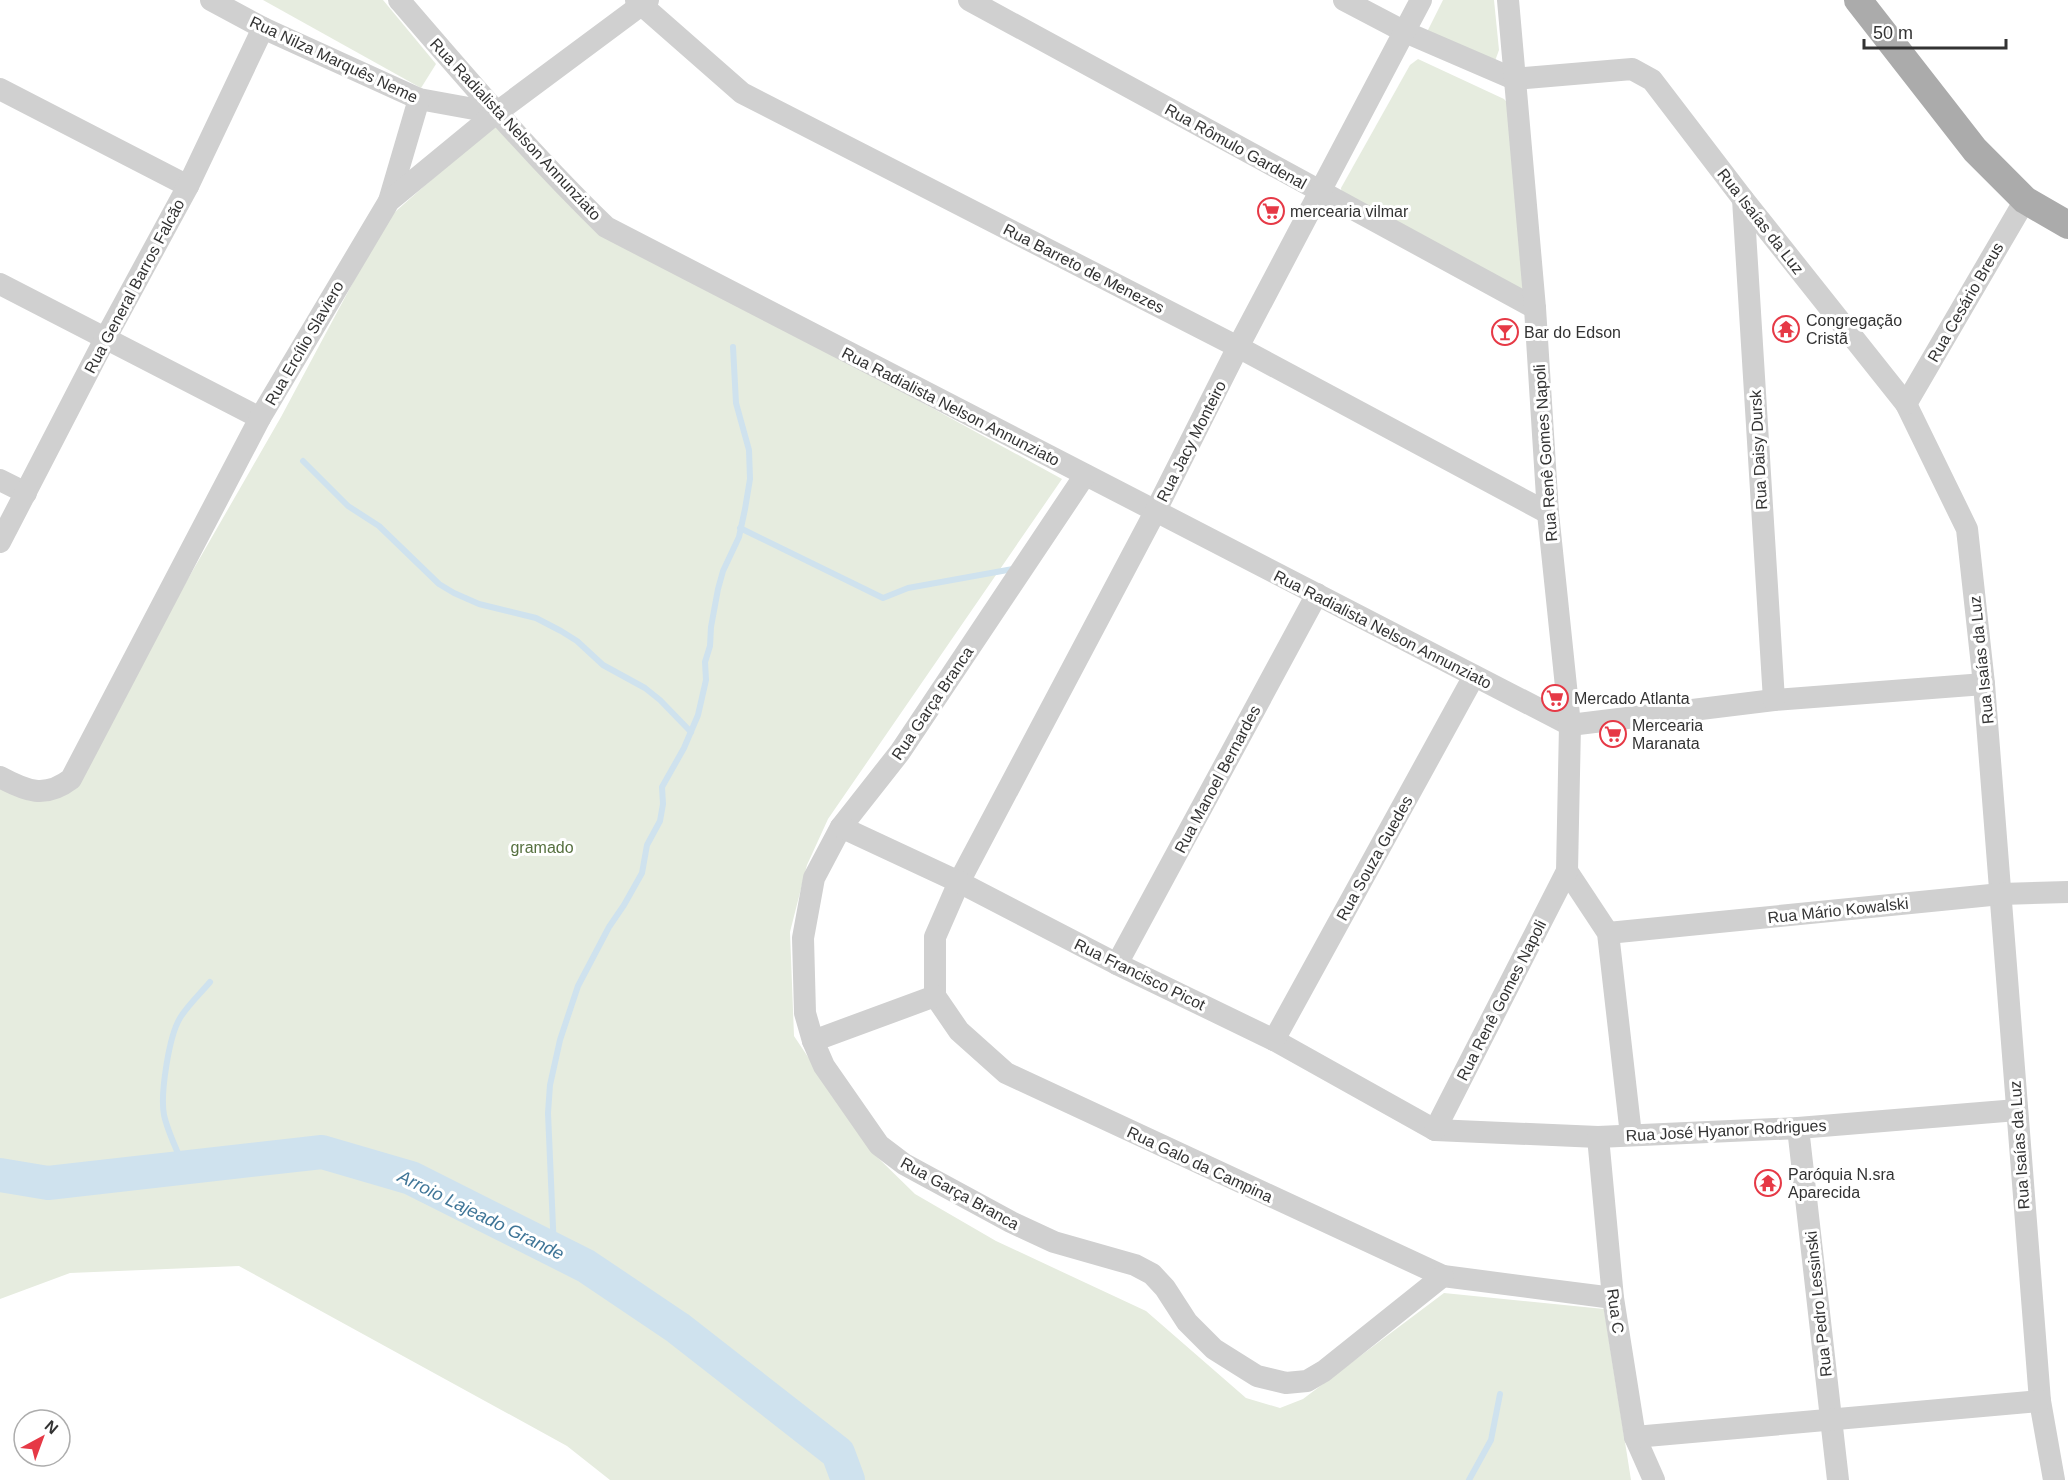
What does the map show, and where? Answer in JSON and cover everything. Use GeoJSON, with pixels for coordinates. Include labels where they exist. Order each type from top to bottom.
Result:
{"type":"FeatureCollection","features":[{"type":"Feature","properties":{"kind":"main road"},"geometry":{"type":"LineString","coordinates":[[1858,0],[1975,150],[2025,200],[2068,225]]}},
{"type":"Feature","properties":{"kind":"street","name":"Rua Nilza Marquês Neme"},"geometry":{"type":"LineString","coordinates":[[211,0],[263,27],[419,99],[496,113]]}},
{"type":"Feature","properties":{"kind":"street","name":"Rua Radialista Nelson Annunziato"},"geometry":{"type":"LineString","coordinates":[[399,0],[496,113],[606,227],[1570,725]]}},
{"type":"Feature","properties":{"kind":"street","name":"Rua Rômulo Gardenal"},"geometry":{"type":"LineString","coordinates":[[969,0],[1535,308]]}},
{"type":"Feature","properties":{"kind":"street"},"geometry":{"type":"LineString","coordinates":[[1344,0],[1405,32],[1514,79]]}},
{"type":"Feature","properties":{"kind":"street","name":"Rua Jacy Monteiro"},"geometry":{"type":"LineString","coordinates":[[959,882],[1155,512],[1238,347],[1421,0]]}},
{"type":"Feature","properties":{"kind":"street","name":"Rua Renê Gomes Napoli"},"geometry":{"type":"LineString","coordinates":[[1435,1130],[1568,871],[1570,725],[1548,513],[1535,308],[1508,0]]}},
{"type":"Feature","properties":{"kind":"street","name":"Rua Ercílio Slaviero"},"geometry":{"type":"LineString","coordinates":[[0,777],[23,789],[42,791],[60,787],[71,778],[260,418],[389,201],[496,113],[642,2]]}},
{"type":"Feature","properties":{"kind":"street","name":"Rua Barreto de Menezes"},"geometry":{"type":"LineString","coordinates":[[642,2],[742,93],[1238,347],[1548,513]]}},
{"type":"Feature","properties":{"kind":"street","name":"Rua General Barros Falcão"},"geometry":{"type":"LineString","coordinates":[[0,542],[105,339],[188,186],[263,27]]}},
{"type":"Feature","properties":{"kind":"street","name":"Rua Isaías da Luz"},"geometry":{"type":"LineString","coordinates":[[1514,79],[1632,69],[1652,80],[1743,199],[1906,404],[1967,529],[1984,684],[2040,1401],[2054,1480]]}},
{"type":"Feature","properties":{"kind":"street"},"geometry":{"type":"LineString","coordinates":[[0,89],[188,186]]}},
{"type":"Feature","properties":{"kind":"street"},"geometry":{"type":"LineString","coordinates":[[389,201],[419,99]]}},
{"type":"Feature","properties":{"kind":"street","name":"Rua Daisy Dursk"},"geometry":{"type":"LineString","coordinates":[[1743,199],[1774,700]]}},
{"type":"Feature","properties":{"kind":"street","name":"Rua Cesário Breus"},"geometry":{"type":"LineString","coordinates":[[1906,404],[2025,200]]}},
{"type":"Feature","properties":{"kind":"street"},"geometry":{"type":"LineString","coordinates":[[0,284],[260,418]]}},
{"type":"Feature","properties":{"kind":"street","name":"Rua Garça Branca"},"geometry":{"type":"LineString","coordinates":[[1085,475],[900,752],[840,827],[814,878],[803,938],[805,1013],[813,1041],[824,1066],[879,1145],[904,1164],[1011,1222],[1054,1242],[1135,1265],[1152,1274],[1165,1288],[1187,1322],[1214,1349],[1257,1376],[1287,1383],[1307,1381],[1324,1371],[1443,1276]]}},
{"type":"Feature","properties":{"kind":"street"},"geometry":{"type":"LineString","coordinates":[[0,480],[26,493]]}},
{"type":"Feature","properties":{"kind":"street","name":"Rua Manoel Bernardes"},"geometry":{"type":"LineString","coordinates":[[1117,964],[1317,594]]}},
{"type":"Feature","properties":{"kind":"street","name":"Rua Souza Guedes"},"geometry":{"type":"LineString","coordinates":[[1274,1040],[1474,676]]}},
{"type":"Feature","properties":{"kind":"street"},"geometry":{"type":"LineString","coordinates":[[1570,725],[1774,700],[1984,684]]}},
{"type":"Feature","properties":{"kind":"street","name":"Rua Francisco Picot"},"geometry":{"type":"LineString","coordinates":[[840,827],[959,882],[1117,964],[1274,1040],[1435,1130]]}},
{"type":"Feature","properties":{"kind":"street"},"geometry":{"type":"LineString","coordinates":[[1568,871],[1608,933],[1631,1135]]}},
{"type":"Feature","properties":{"kind":"street"},"geometry":{"type":"LineString","coordinates":[[813,1041],[934,996],[935,937],[959,882]]}},
{"type":"Feature","properties":{"kind":"street","name":"Rua Mário Kowalski"},"geometry":{"type":"LineString","coordinates":[[1608,933],[2001,894],[2068,892]]}},
{"type":"Feature","properties":{"kind":"street","name":"Rua Galo da Campina"},"geometry":{"type":"LineString","coordinates":[[934,996],[959,1031],[1006,1073],[1443,1276],[1613,1298]]}},
{"type":"Feature","properties":{"kind":"street","name":"Rua José Hyanor Rodrigues"},"geometry":{"type":"LineString","coordinates":[[1435,1130],[1598,1137],[1798,1128],[2016,1110]]}},
{"type":"Feature","properties":{"kind":"street","name":"Rua Pedro Lessinski"},"geometry":{"type":"LineString","coordinates":[[1798,1128],[1838,1480]]}},
{"type":"Feature","properties":{"kind":"street","name":"Rua C"},"geometry":{"type":"LineString","coordinates":[[1598,1137],[1613,1298],[1635,1437],[1654,1480]]}},
{"type":"Feature","properties":{"kind":"street"},"geometry":{"type":"LineString","coordinates":[[1635,1437],[2040,1401]]}},
{"type":"Feature","properties":{"kind":"green space"},"geometry":{"type":"Polygon","coordinates":[[[263,0],[383,0],[436,64],[421,88],[263,0]]]}},
{"type":"Feature","properties":{"kind":"green space"},"geometry":{"type":"Polygon","coordinates":[[[1443,0],[1494,0],[1499,50],[1495,61],[1426,34],[1443,0]]]}},
{"type":"Feature","properties":{"kind":"green space"},"geometry":{"type":"Polygon","coordinates":[[[1418,59],[1504,99],[1510,106],[1526,288],[1520,292],[1342,196],[1341,188],[1410,65],[1418,59]]]}},
{"type":"Feature","properties":{"kind":"green space","name":"gramado"},"geometry":{"type":"Polygon","coordinates":[[[499,120],[605,229],[1062,479],[828,819],[807,865],[790,932],[794,1036],[870,1150],[915,1194],[996,1241],[1146,1311],[1246,1398],[1280,1408],[1303,1399],[1444,1293],[1604,1309],[1631,1480],[610,1480],[567,1446],[239,1266],[70,1273],[0,1299],[0,778],[25,792],[74,777],[281,417],[387,219],[499,120]]]}},
{"type":"Feature","properties":{"kind":"waterway"},"geometry":{"type":"LineString","coordinates":[[554,1250],[548,1113],[550,1085],[560,1040],[578,986],[609,927],[642,873],[647,845],[660,821],[663,804],[662,787],[684,748],[698,715],[706,680],[705,662],[710,646],[718,589],[723,571],[739,537],[745,509],[750,479],[749,450],[736,403],[733,347]]}},
{"type":"Feature","properties":{"kind":"waterway"},"geometry":{"type":"LineString","coordinates":[[303,461],[348,506],[379,526],[439,584],[479,604],[536,618],[561,631],[577,641],[603,665],[645,688],[691,732]]}},
{"type":"Feature","properties":{"kind":"waterway"},"geometry":{"type":"LineString","coordinates":[[740,528],[883,598],[908,588],[1013,569]]}},
{"type":"Feature","properties":{"kind":"waterway"},"geometry":{"type":"LineString","coordinates":[[184,1167],[164,1115],[163,1094],[166,1065],[172,1038],[180,1018],[210,982]]}},
{"type":"Feature","properties":{"kind":"waterway","name":"Arroio Lajeado Grande"},"geometry":{"type":"LineString","coordinates":[[0,1175],[48,1183],[322,1152],[411,1178],[586,1266],[678,1328],[838,1453],[848,1480]]}},
{"type":"Feature","properties":{"kind":"waterway"},"geometry":{"type":"LineString","coordinates":[[1469,1480],[1491,1440],[1500,1394]]}},
{"type":"Feature","properties":{"kind":"place","name":"mercearia vilmar"},"geometry":{"type":"Point","coordinates":[1271,211]}},
{"type":"Feature","properties":{"kind":"place","name":"Congregação Cristã"},"geometry":{"type":"Point","coordinates":[1786,329]}},
{"type":"Feature","properties":{"kind":"place","name":"Bar do Edson"},"geometry":{"type":"Point","coordinates":[1505,332]}},
{"type":"Feature","properties":{"kind":"place","name":"Mercado Atlanta"},"geometry":{"type":"Point","coordinates":[1555,698]}},
{"type":"Feature","properties":{"kind":"place","name":"Mercearia Maranata"},"geometry":{"type":"Point","coordinates":[1613,734]}},
{"type":"Feature","properties":{"kind":"place","name":"Paróquia N.sra Aparecida"},"geometry":{"type":"Point","coordinates":[1768,1183]}}]}
